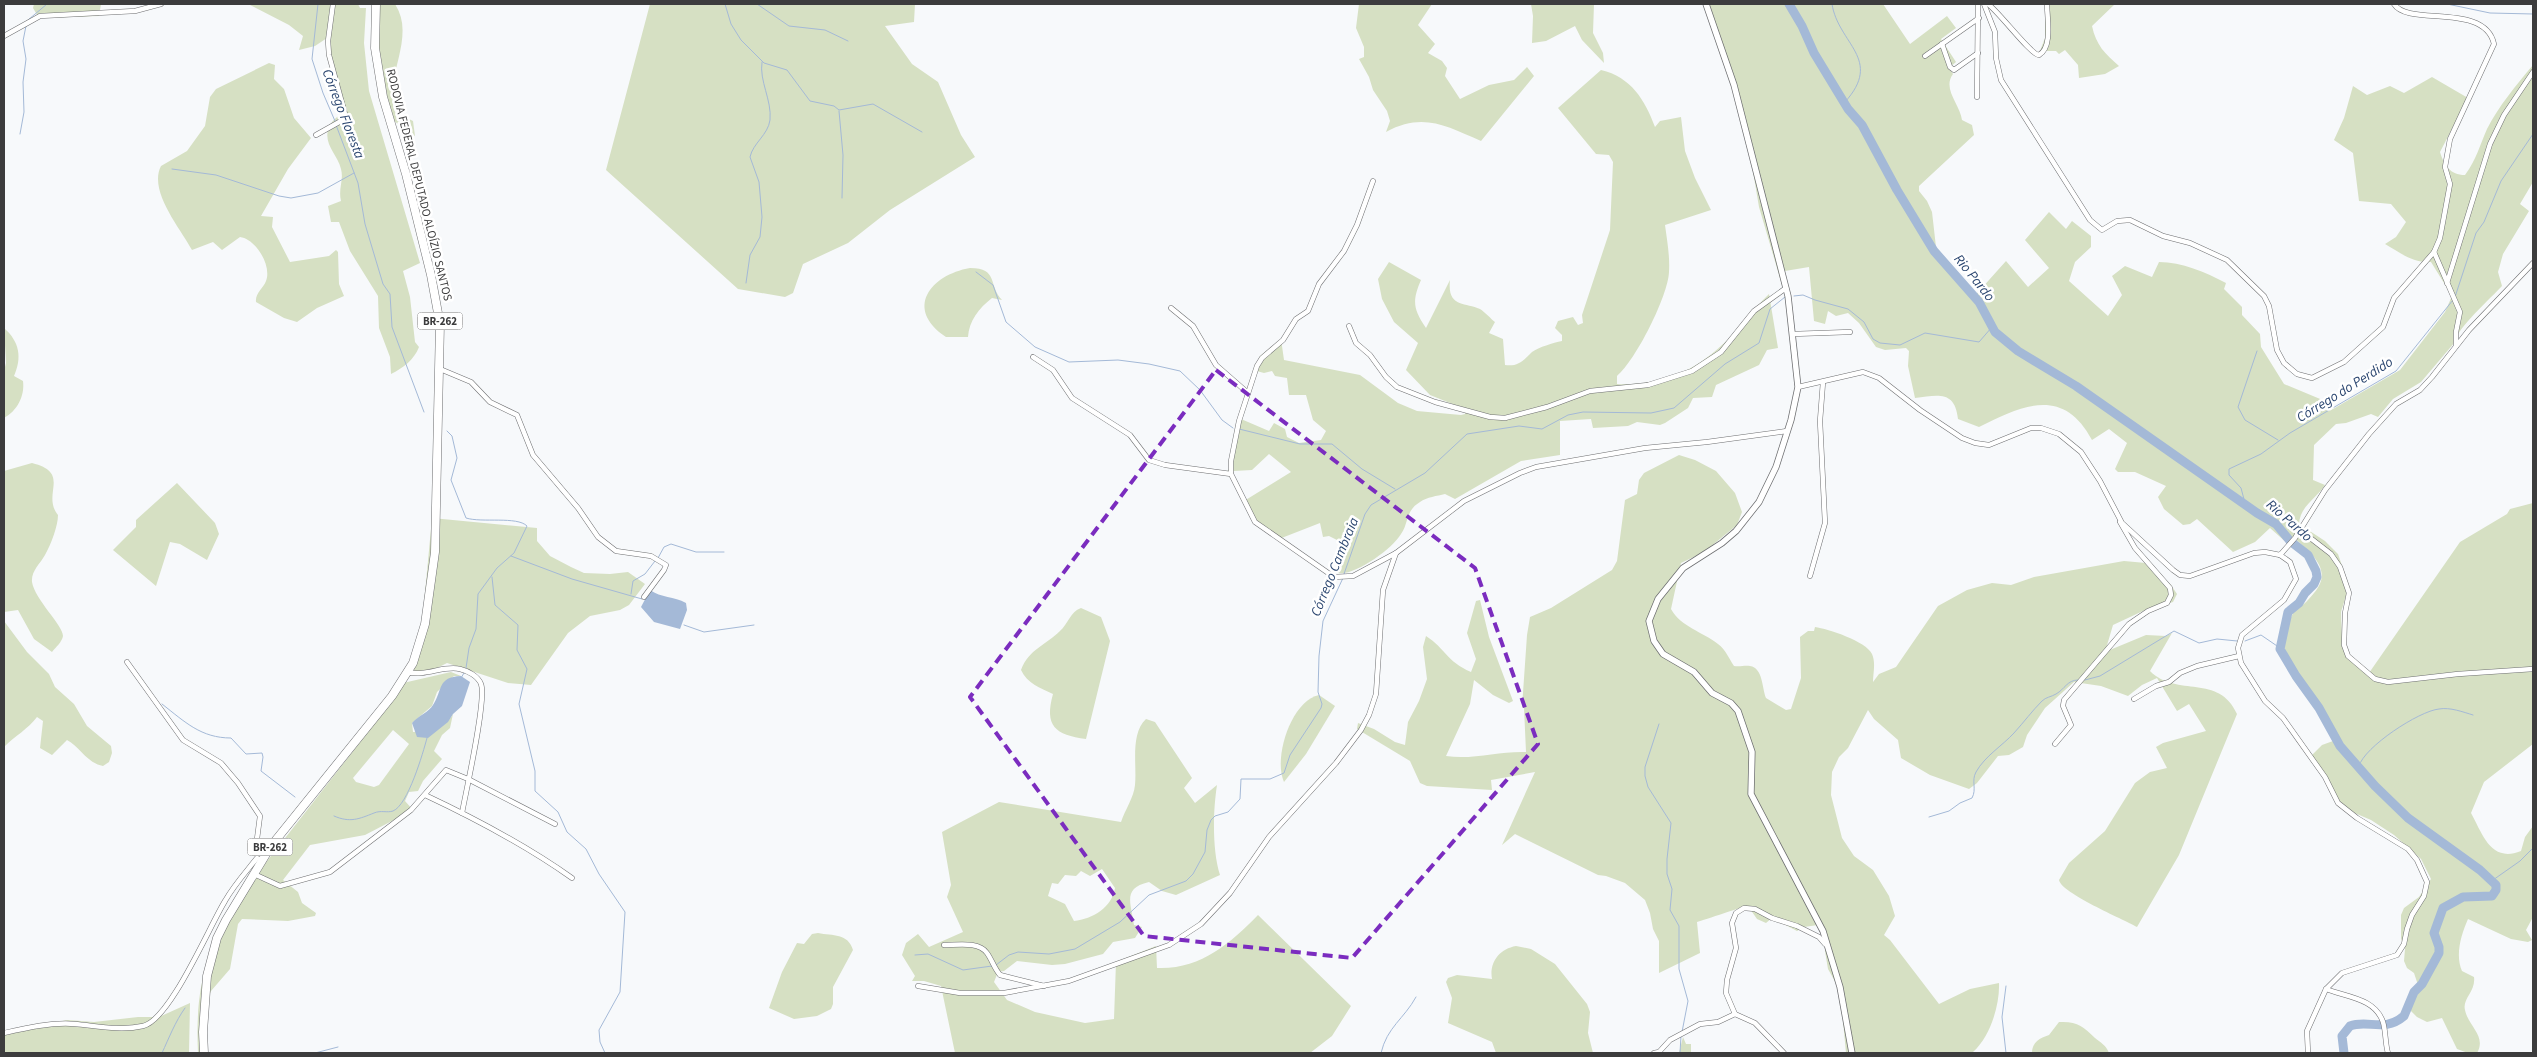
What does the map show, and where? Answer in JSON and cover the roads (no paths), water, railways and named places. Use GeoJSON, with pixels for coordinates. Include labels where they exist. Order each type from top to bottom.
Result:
{"type":"FeatureCollection","features":[{"type":"Feature","properties":{"kind":"highway","name":"RODOVIA FEDERAL DEPUTADO ALOÍZIO SANTOS"},"geometry":{"type":"LineString","coordinates":[[204,1053],[205,995],[213,953],[226,920],[254,869],[266,852],[392,696],[407,672],[420,645],[425,624],[435,552],[440,324],[431,274],[406,174],[383,97],[375,48],[376,4]]}},
{"type":"Feature","properties":{"kind":"street"},"geometry":{"type":"LineString","coordinates":[[4,36],[40,16],[135,11],[161,4]]}},
{"type":"Feature","properties":{"kind":"street"},"geometry":{"type":"LineString","coordinates":[[316,136],[341,121],[345,114],[329,55],[328,41],[333,4]]}},
{"type":"Feature","properties":{"kind":"street"},"geometry":{"type":"LineString","coordinates":[[1706,4],[1734,85],[1786,288],[1798,387],[1776,468],[1759,502],[1729,537],[1679,573],[1658,599],[1649,621],[1654,641],[1663,654],[1694,672],[1712,693],[1731,703],[1738,711],[1752,752],[1751,794],[1820,924],[1840,986],[1852,1053]]}},
{"type":"Feature","properties":{"kind":"street"},"geometry":{"type":"LineString","coordinates":[[1977,97],[1978,4]]}},
{"type":"Feature","properties":{"kind":"street"},"geometry":{"type":"LineString","coordinates":[[1986,4],[2006,20],[2031,52],[2039,55],[2044,52],[2047,42],[2047,4]]}},
{"type":"Feature","properties":{"kind":"street"},"geometry":{"type":"LineString","coordinates":[[1986,4],[1995,32],[1996,58],[2001,80],[2090,220],[2102,230],[2122,219],[2130,220],[2163,236],[2190,243],[2227,260],[2264,296],[2269,306],[2277,350],[2284,362],[2297,374],[2312,378],[2320,376],[2344,362],[2383,328],[2388,320],[2391,303],[2434,252],[2440,238],[2450,184],[2445,167],[2450,139],[2494,44],[2488,31],[2476,22],[2406,11],[2394,4]]}},
{"type":"Feature","properties":{"kind":"street"},"geometry":{"type":"LineString","coordinates":[[1926,56],[1978,18]]}},
{"type":"Feature","properties":{"kind":"street"},"geometry":{"type":"LineString","coordinates":[[1942,44],[1950,67],[1954,70],[1978,53]]}},
{"type":"Feature","properties":{"kind":"street"},"geometry":{"type":"LineString","coordinates":[[2447,283],[2490,144],[2504,115],[2533,72]]}},
{"type":"Feature","properties":{"kind":"street"},"geometry":{"type":"LineString","coordinates":[[1373,181],[1357,225],[1344,250],[1319,284],[1308,311],[1296,319],[1283,340],[1262,358],[1253,373],[1230,461],[1231,474],[1251,516],[1259,526],[1323,571],[1340,578],[1349,578],[1396,552],[1464,500],[1520,472],[1536,467],[1645,448],[1708,442],[1787,431]]}},
{"type":"Feature","properties":{"kind":"street"},"geometry":{"type":"LineString","coordinates":[[2434,252],[2460,312],[2456,332],[2456,346]]}},
{"type":"Feature","properties":{"kind":"street"},"geometry":{"type":"LineString","coordinates":[[2280,555],[2295,538],[2312,509],[2353,453],[2396,404],[2420,390],[2456,346],[2533,263]]}},
{"type":"Feature","properties":{"kind":"street"},"geometry":{"type":"LineString","coordinates":[[1349,326],[1356,343],[1370,355],[1386,377],[1397,387],[1435,402],[1490,417],[1505,418],[1547,408],[1590,391],[1648,385],[1692,371],[1721,352],[1754,311],[1786,288]]}},
{"type":"Feature","properties":{"kind":"street"},"geometry":{"type":"LineString","coordinates":[[1171,308],[1193,326],[1216,365],[1248,393]]}},
{"type":"Feature","properties":{"kind":"street"},"geometry":{"type":"LineString","coordinates":[[1793,334],[1850,332]]}},
{"type":"Feature","properties":{"kind":"street"},"geometry":{"type":"LineString","coordinates":[[1033,357],[1053,370],[1072,398],[1130,435],[1150,460],[1165,465],[1231,474]]}},
{"type":"Feature","properties":{"kind":"street"},"geometry":{"type":"LineString","coordinates":[[440,369],[471,382],[490,402],[517,415],[533,455],[578,508],[598,537],[616,551],[651,556],[666,565],[644,597]]}},
{"type":"Feature","properties":{"kind":"street"},"geometry":{"type":"LineString","coordinates":[[1798,387],[1853,374],[1872,374],[1920,410],[1962,438],[1975,443],[1989,445],[2030,428],[2041,428],[2059,434],[2081,452],[2100,481],[2134,548],[2170,588],[2170,600],[2148,611],[2129,624],[2064,700],[2063,706],[2071,725],[2055,744]]}},
{"type":"Feature","properties":{"kind":"street"},"geometry":{"type":"LineString","coordinates":[[1810,576],[1825,523],[1820,421],[1823,382]]}},
{"type":"Feature","properties":{"kind":"street"},"geometry":{"type":"LineString","coordinates":[[2118,516],[2173,570],[2186,576],[2198,574],[2254,554],[2265,552],[2280,555],[2290,562],[2296,580],[2284,600],[2271,613],[2246,630],[2239,641],[2239,656],[2244,669],[2265,701],[2283,718],[2325,777],[2338,803],[2357,818],[2408,849],[2426,876],[2428,882],[2424,896],[2412,915],[2404,944],[2397,955],[2342,973],[2326,989],[2307,1031],[2308,1053]]}},
{"type":"Feature","properties":{"kind":"street"},"geometry":{"type":"LineString","coordinates":[[2300,530],[2331,554],[2340,567],[2349,593],[2345,613],[2344,645],[2348,656],[2375,679],[2388,682],[2458,674],[2533,669]]}},
{"type":"Feature","properties":{"kind":"street"},"geometry":{"type":"LineString","coordinates":[[918,986],[960,993],[996,993],[1046,986],[1092,975],[1164,947],[1182,938],[1201,924],[1230,893],[1269,837],[1336,763],[1362,730],[1373,704],[1383,590],[1396,552]]}},
{"type":"Feature","properties":{"kind":"street"},"geometry":{"type":"LineString","coordinates":[[2134,699],[2156,686],[2170,682],[2180,673],[2198,666],[2239,656]]}},
{"type":"Feature","properties":{"kind":"street"},"geometry":{"type":"LineString","coordinates":[[127,662],[183,740],[221,763],[238,783],[260,816],[257,839],[266,852]]}},
{"type":"Feature","properties":{"kind":"street"},"geometry":{"type":"LineString","coordinates":[[407,672],[421,674],[456,669],[479,679],[483,690],[462,813]]}},
{"type":"Feature","properties":{"kind":"street"},"geometry":{"type":"LineString","coordinates":[[4,1033],[58,1024],[104,1028],[141,1026],[153,1022],[161,1015],[177,988],[226,898],[254,869],[280,886],[324,875],[412,810],[446,770],[468,779],[555,824]]}},
{"type":"Feature","properties":{"kind":"street"},"geometry":{"type":"LineString","coordinates":[[425,795],[462,813],[552,863],[572,878]]}},
{"type":"Feature","properties":{"kind":"street"},"geometry":{"type":"LineString","coordinates":[[1784,1053],[1755,1023],[1735,1014],[1730,1006],[1726,987],[1736,948],[1732,923],[1739,910],[1749,907],[1819,936],[1830,952]]}},
{"type":"Feature","properties":{"kind":"street"},"geometry":{"type":"LineString","coordinates":[[944,945],[967,945],[981,948],[986,952],[1000,974],[1046,986]]}},
{"type":"Feature","properties":{"kind":"street"},"geometry":{"type":"LineString","coordinates":[[2326,989],[2367,1003],[2375,1009],[2383,1023],[2388,1053]]}},
{"type":"Feature","properties":{"kind":"street"},"geometry":{"type":"LineString","coordinates":[[1654,1053],[1660,1052],[1670,1040],[1700,1024],[1718,1022],[1735,1014]]}},
{"type":"Feature","properties":{"kind":"water"},"geometry":{"type":"Polygon","coordinates":[[[650,590],[686,603],[687,610],[680,629],[654,622],[641,607],[650,590]]]}},
{"type":"Feature","properties":{"kind":"water"},"geometry":{"type":"Polygon","coordinates":[[[461,676],[470,682],[462,706],[453,714],[448,722],[428,738],[417,737],[412,723],[431,707],[444,682],[453,677],[461,676]]]}},
{"type":"Feature","properties":{"kind":"waterway"},"geometry":{"type":"LineString","coordinates":[[28,20],[47,4]]}},
{"type":"Feature","properties":{"kind":"waterway","name":"Córrego Floresta"},"geometry":{"type":"LineString","coordinates":[[318,4],[312,59],[323,93],[335,121]]}},
{"type":"Feature","properties":{"kind":"waterway"},"geometry":{"type":"LineString","coordinates":[[725,4],[731,24],[741,40],[764,63],[787,70],[810,101],[834,106],[839,110],[873,104],[922,132]]}},
{"type":"Feature","properties":{"kind":"waterway"},"geometry":{"type":"LineString","coordinates":[[757,4],[789,26],[825,30],[848,41]]}},
{"type":"Feature","properties":{"kind":"waterway","name":"Rio Pardo"},"geometry":{"type":"LineString","coordinates":[[1789,4],[1802,26],[1814,53],[1848,109],[1862,125],[1897,190],[1934,251],[1979,302],[1995,332],[2018,351],[2076,386],[2257,513],[2276,524],[2290,541],[2308,555],[2317,577],[2314,584],[2299,603],[2288,612],[2280,649],[2296,676],[2319,708],[2340,746],[2375,786],[2408,818],[2480,870],[2496,885],[2496,890],[2492,896],[2463,897],[2443,908],[2434,933],[2439,953],[2422,984],[2414,992],[2404,1016],[2390,1024],[2357,1024],[2350,1026],[2342,1036],[2344,1053]]}},
{"type":"Feature","properties":{"kind":"waterway"},"geometry":{"type":"LineString","coordinates":[[1832,4],[1836,18],[1860,63],[1860,74],[1856,87],[1845,102]]}},
{"type":"Feature","properties":{"kind":"waterway"},"geometry":{"type":"LineString","coordinates":[[2447,4],[2490,13],[2533,14]]}},
{"type":"Feature","properties":{"kind":"waterway"},"geometry":{"type":"LineString","coordinates":[[20,134],[24,112],[23,82],[26,59],[23,41],[26,26]]}},
{"type":"Feature","properties":{"kind":"waterway"},"geometry":{"type":"LineString","coordinates":[[746,283],[750,255],[760,237],[762,217],[759,182],[750,157],[770,120],[769,105],[762,76],[762,62]]}},
{"type":"Feature","properties":{"kind":"waterway"},"geometry":{"type":"LineString","coordinates":[[839,111],[843,155],[842,198]]}},
{"type":"Feature","properties":{"kind":"waterway"},"geometry":{"type":"LineString","coordinates":[[336,125],[358,183],[365,224],[383,284],[390,294],[392,327],[424,412]]}},
{"type":"Feature","properties":{"kind":"waterway","name":"Córrego do Perdido"},"geometry":{"type":"LineString","coordinates":[[2455,297],[2476,233],[2484,222],[2501,181],[2533,134]]}},
{"type":"Feature","properties":{"kind":"waterway"},"geometry":{"type":"LineString","coordinates":[[172,169],[216,175],[279,196],[291,198],[318,193],[354,173]]}},
{"type":"Feature","properties":{"kind":"waterway"},"geometry":{"type":"LineString","coordinates":[[976,272],[993,285],[1006,322],[1035,347],[1069,362],[1118,360],[1180,371],[1200,390],[1222,420],[1233,428]]}},
{"type":"Feature","properties":{"kind":"waterway","name":"Córrego Cambraia"},"geometry":{"type":"LineString","coordinates":[[1794,296],[1803,295],[1848,309],[1864,322],[1873,339],[1880,343],[1900,345],[1925,333],[1979,342],[1992,327]]}},
{"type":"Feature","properties":{"kind":"waterway","name":"Córrego Cambraia"},"geometry":{"type":"LineString","coordinates":[[1344,574],[1365,514],[1371,505],[1425,473],[1467,434],[1519,426],[1542,429],[1568,415],[1583,412],[1651,413],[1674,408],[1725,364],[1759,343],[1770,309],[1785,297]]}},
{"type":"Feature","properties":{"kind":"waterway","name":"Córrego do Perdido"},"geometry":{"type":"LineString","coordinates":[[2245,503],[2241,488],[2229,475],[2229,469],[2261,454],[2290,433],[2396,371],[2453,300]]}},
{"type":"Feature","properties":{"kind":"waterway"},"geometry":{"type":"LineString","coordinates":[[2257,351],[2238,407],[2245,420],[2278,440]]}},
{"type":"Feature","properties":{"kind":"waterway"},"geometry":{"type":"LineString","coordinates":[[1239,429],[1300,444],[1332,444],[1362,469],[1395,489]]}},
{"type":"Feature","properties":{"kind":"waterway"},"geometry":{"type":"LineString","coordinates":[[447,431],[452,436],[457,458],[451,480],[466,518],[516,521],[527,526],[514,553],[497,568],[478,594],[476,629],[469,648],[466,668]]}},
{"type":"Feature","properties":{"kind":"waterway"},"geometry":{"type":"LineString","coordinates":[[658,558],[664,547],[671,544],[696,552],[724,552]]}},
{"type":"Feature","properties":{"kind":"waterway"},"geometry":{"type":"LineString","coordinates":[[511,556],[572,579],[642,599]]}},
{"type":"Feature","properties":{"kind":"waterway"},"geometry":{"type":"LineString","coordinates":[[631,594],[633,581],[645,574],[655,561]]}},
{"type":"Feature","properties":{"kind":"waterway"},"geometry":{"type":"LineString","coordinates":[[492,577],[495,605],[518,625],[517,650],[527,669],[519,704],[535,771],[535,791],[558,812],[567,832],[586,849],[599,874],[625,912],[620,992],[599,1030],[600,1042],[605,1053]]}},
{"type":"Feature","properties":{"kind":"waterway","name":"Córrego Cambraia"},"geometry":{"type":"LineString","coordinates":[[996,965],[1009,955],[1018,952],[1049,954],[1075,949],[1120,922],[1149,895],[1186,881],[1193,874],[1205,852],[1207,830],[1211,820],[1215,816],[1228,812],[1240,799],[1241,779],[1270,779],[1284,773],[1290,755],[1321,708],[1322,704],[1318,692],[1319,656],[1323,621],[1343,578]]}},
{"type":"Feature","properties":{"kind":"waterway"},"geometry":{"type":"LineString","coordinates":[[684,625],[704,632],[754,625]]}},
{"type":"Feature","properties":{"kind":"waterway"},"geometry":{"type":"LineString","coordinates":[[2085,680],[2100,676],[2174,631],[2199,643],[2217,639],[2237,641]]}},
{"type":"Feature","properties":{"kind":"waterway"},"geometry":{"type":"LineString","coordinates":[[2245,641],[2261,635],[2280,648]]}},
{"type":"Feature","properties":{"kind":"waterway"},"geometry":{"type":"LineString","coordinates":[[461,678],[464,673]]}},
{"type":"Feature","properties":{"kind":"waterway"},"geometry":{"type":"LineString","coordinates":[[1929,817],[1949,811],[1960,803],[1972,798],[1975,775],[1984,761],[2014,733],[2042,701],[2059,692],[2071,681],[2078,680]]}},
{"type":"Feature","properties":{"kind":"waterway"},"geometry":{"type":"LineString","coordinates":[[162,704],[186,723],[202,732],[231,738],[246,754],[262,753],[261,771],[295,797]]}},
{"type":"Feature","properties":{"kind":"waterway"},"geometry":{"type":"LineString","coordinates":[[2359,766],[2363,758],[2381,740],[2406,723],[2430,711],[2448,709],[2473,715]]}},
{"type":"Feature","properties":{"kind":"waterway"},"geometry":{"type":"LineString","coordinates":[[1659,724],[1645,767],[1645,776],[1648,787],[1671,823],[1667,859],[1667,874],[1672,889],[1670,910],[1679,926],[1679,969],[1688,1001],[1682,1032]]}},
{"type":"Feature","properties":{"kind":"waterway"},"geometry":{"type":"LineString","coordinates":[[334,816],[354,819],[377,812],[393,811],[399,807],[414,778],[427,738]]}},
{"type":"Feature","properties":{"kind":"waterway"},"geometry":{"type":"LineString","coordinates":[[2493,880],[2520,861],[2533,848]]}},
{"type":"Feature","properties":{"kind":"waterway","name":"Córrego Cambraia"},"geometry":{"type":"LineString","coordinates":[[915,955],[928,954],[963,970],[992,966]]}},
{"type":"Feature","properties":{"kind":"waterway"},"geometry":{"type":"LineString","coordinates":[[2006,986],[2002,1017],[2006,1053]]}},
{"type":"Feature","properties":{"kind":"waterway"},"geometry":{"type":"LineString","coordinates":[[1381,1053],[1387,1036],[1416,997]]}},
{"type":"Feature","properties":{"kind":"waterway"},"geometry":{"type":"LineString","coordinates":[[162,1053],[175,1024],[185,1008]]}},
{"type":"Feature","properties":{"kind":"waterway"},"geometry":{"type":"LineString","coordinates":[[1680,1053],[1681,1036]]}},
{"type":"Feature","properties":{"kind":"waterway"},"geometry":{"type":"LineString","coordinates":[[315,1053],[338,1047]]}}]}
